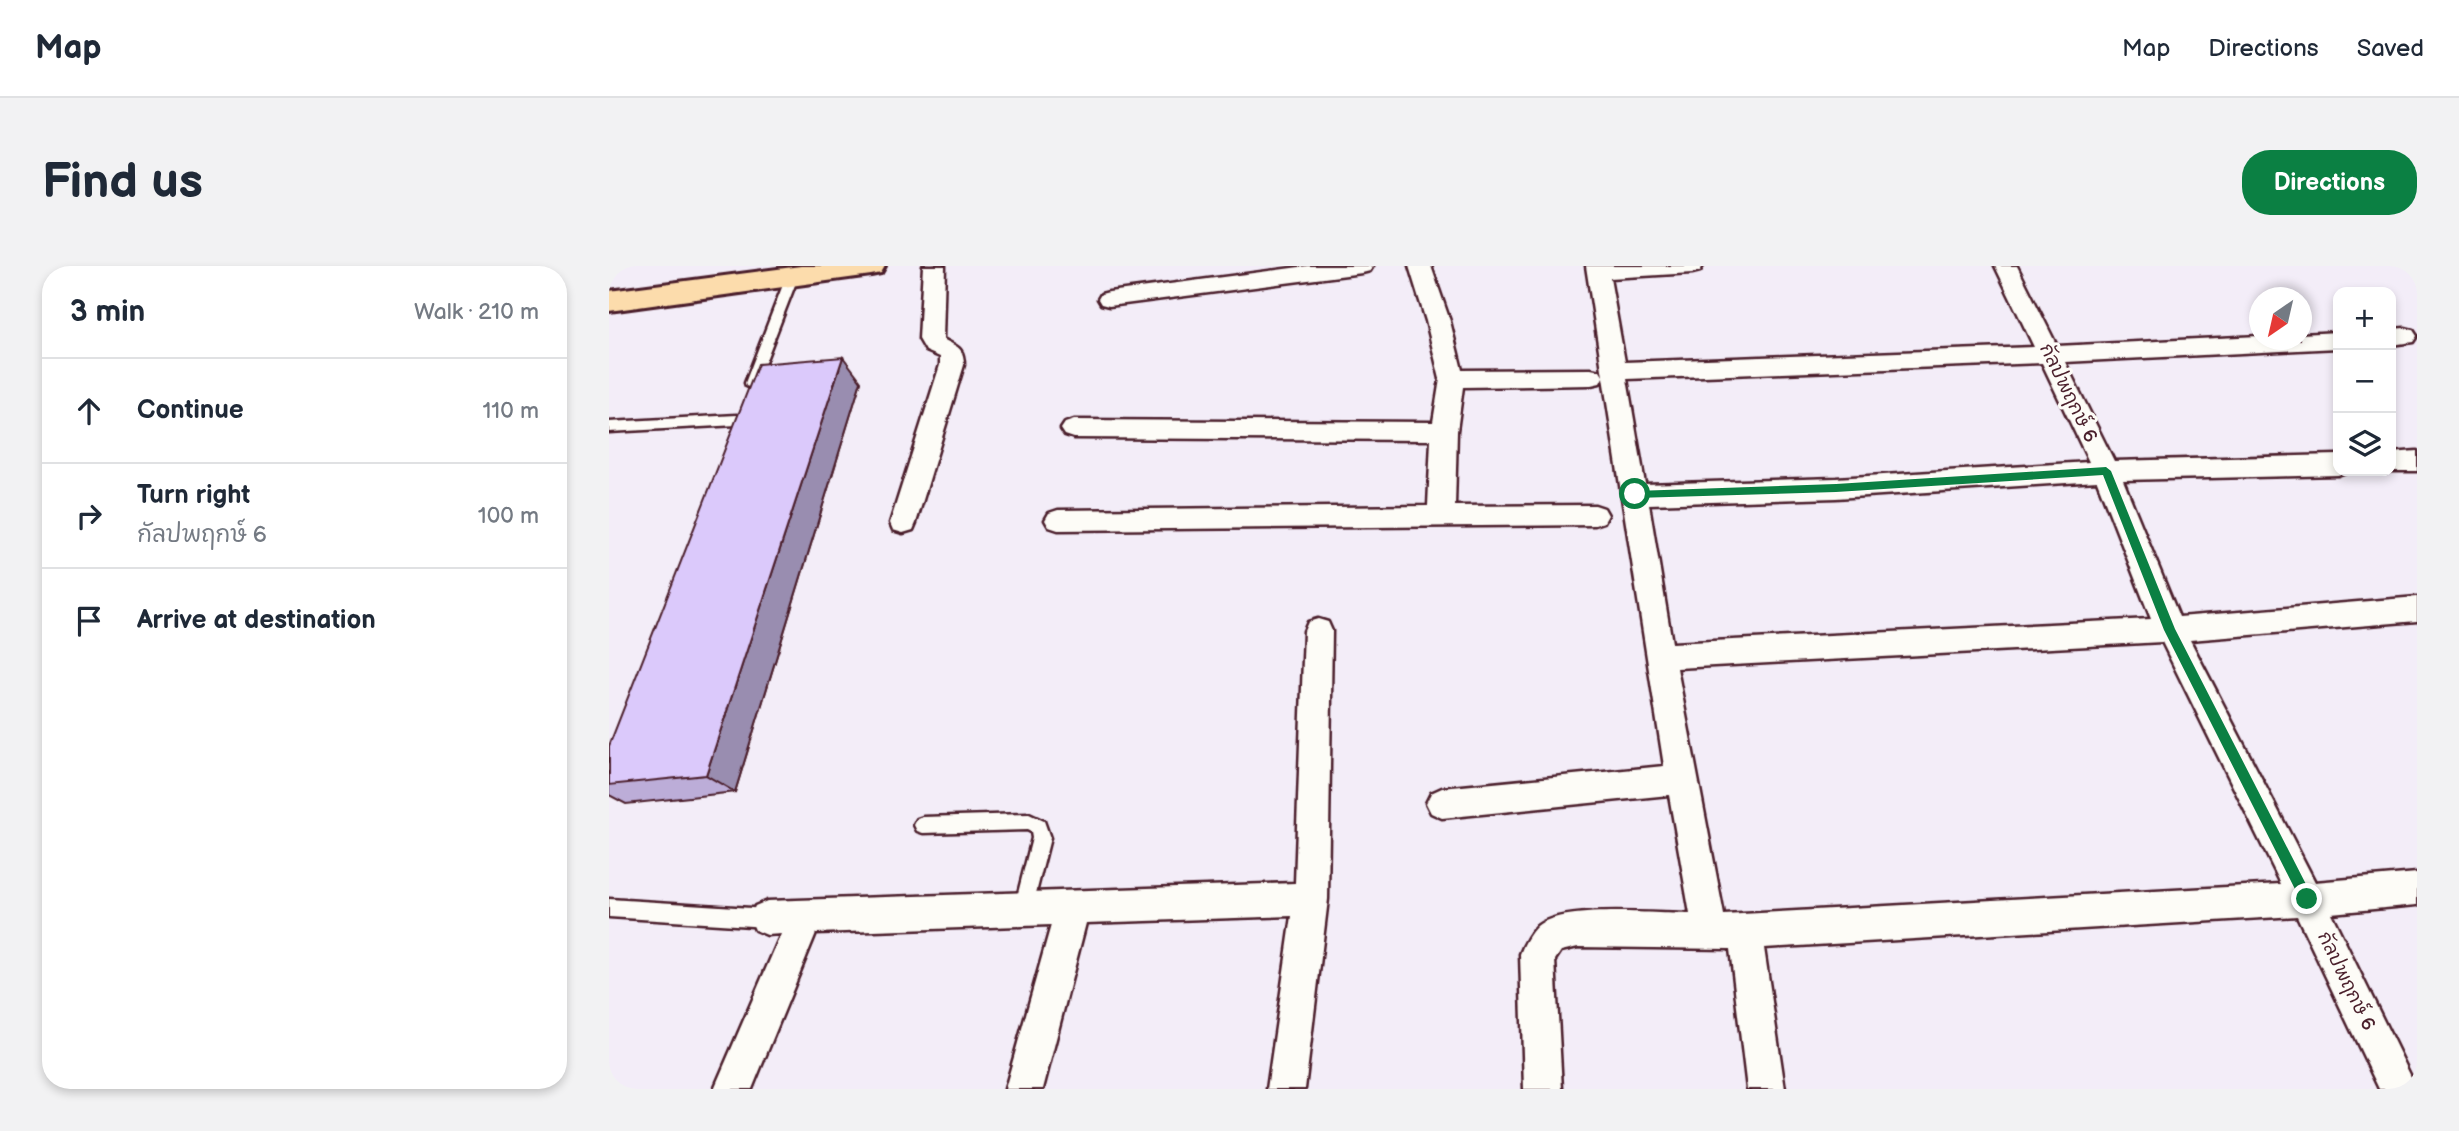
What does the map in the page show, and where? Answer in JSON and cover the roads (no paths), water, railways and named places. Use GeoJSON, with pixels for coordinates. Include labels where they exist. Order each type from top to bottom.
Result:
{"type":"FeatureCollection","features":[{"type":"Feature","properties":{"kind":"main road"},"geometry":{"type":"LineString","coordinates":[[609,301],[871,266]]}},
{"type":"Feature","properties":{"kind":"main road"},"geometry":{"type":"LineString","coordinates":[[609,279],[696,267]]}},
{"type":"Feature","properties":{"kind":"street"},"geometry":{"type":"LineString","coordinates":[[903,523],[952,365],[951,353],[934,345],[931,339],[935,266]]}},
{"type":"Feature","properties":{"kind":"street"},"geometry":{"type":"LineString","coordinates":[[1109,299],[1362,266]]}},
{"type":"Feature","properties":{"kind":"street"},"geometry":{"type":"LineString","coordinates":[[1420,266],[1439,321],[1453,379],[1444,431],[1441,514]]}},
{"type":"Feature","properties":{"kind":"street"},"geometry":{"type":"LineString","coordinates":[[1692,266],[1598,268],[1603,374],[1635,494],[1682,779],[1728,932],[1766,1089]]}},
{"type":"Feature","properties":{"kind":"street","name":"กัลปพฤกษ์ 6"},"geometry":{"type":"LineString","coordinates":[[2005,266],[2106,471],[2170,630],[2307,899],[2398,1089]]}},
{"type":"Feature","properties":{"kind":"street"},"geometry":{"type":"LineString","coordinates":[[1453,379],[2049,355],[2333,340]]}},
{"type":"Feature","properties":{"kind":"street"},"geometry":{"type":"LineString","coordinates":[[1074,429],[1444,431]]}},
{"type":"Feature","properties":{"kind":"street"},"geometry":{"type":"LineString","coordinates":[[2396,463],[2417,461]]}},
{"type":"Feature","properties":{"kind":"street"},"geometry":{"type":"LineString","coordinates":[[1635,494],[1836,488],[2106,471],[2333,466]]}},
{"type":"Feature","properties":{"kind":"street"},"geometry":{"type":"LineString","coordinates":[[1058,520],[1441,514],[1595,515]]}},
{"type":"Feature","properties":{"kind":"street"},"geometry":{"type":"LineString","coordinates":[[1660,656],[2170,630],[2417,609]]}},
{"type":"Feature","properties":{"kind":"street"},"geometry":{"type":"LineString","coordinates":[[1286,1089],[1311,899],[1318,631]]}},
{"type":"Feature","properties":{"kind":"street"},"geometry":{"type":"LineString","coordinates":[[1442,803],[1682,779]]}},
{"type":"Feature","properties":{"kind":"street"},"geometry":{"type":"LineString","coordinates":[[1542,1089],[1537,954],[1551,937],[1579,930],[1728,932],[2307,899],[2417,889]]}},
{"type":"Feature","properties":{"kind":"street"},"geometry":{"type":"LineString","coordinates":[[767,918],[804,919],[1311,899]]}},
{"type":"Feature","properties":{"kind":"street"},"geometry":{"type":"LineString","coordinates":[[1024,1089],[1073,907]]}},
{"type":"Feature","properties":{"kind":"street"},"geometry":{"type":"LineString","coordinates":[[733,1089],[804,919]]}},
{"type":"Feature","properties":{"kind":"lane"},"geometry":{"type":"LineString","coordinates":[[609,427],[739,414],[792,276]]}},
{"type":"Feature","properties":{"kind":"lane"},"geometry":{"type":"LineString","coordinates":[[923,825],[1029,822],[1038,827],[1041,838],[1023,909]]}},
{"type":"Feature","properties":{"kind":"lane"},"geometry":{"type":"LineString","coordinates":[[609,908],[767,918]]}}]}
